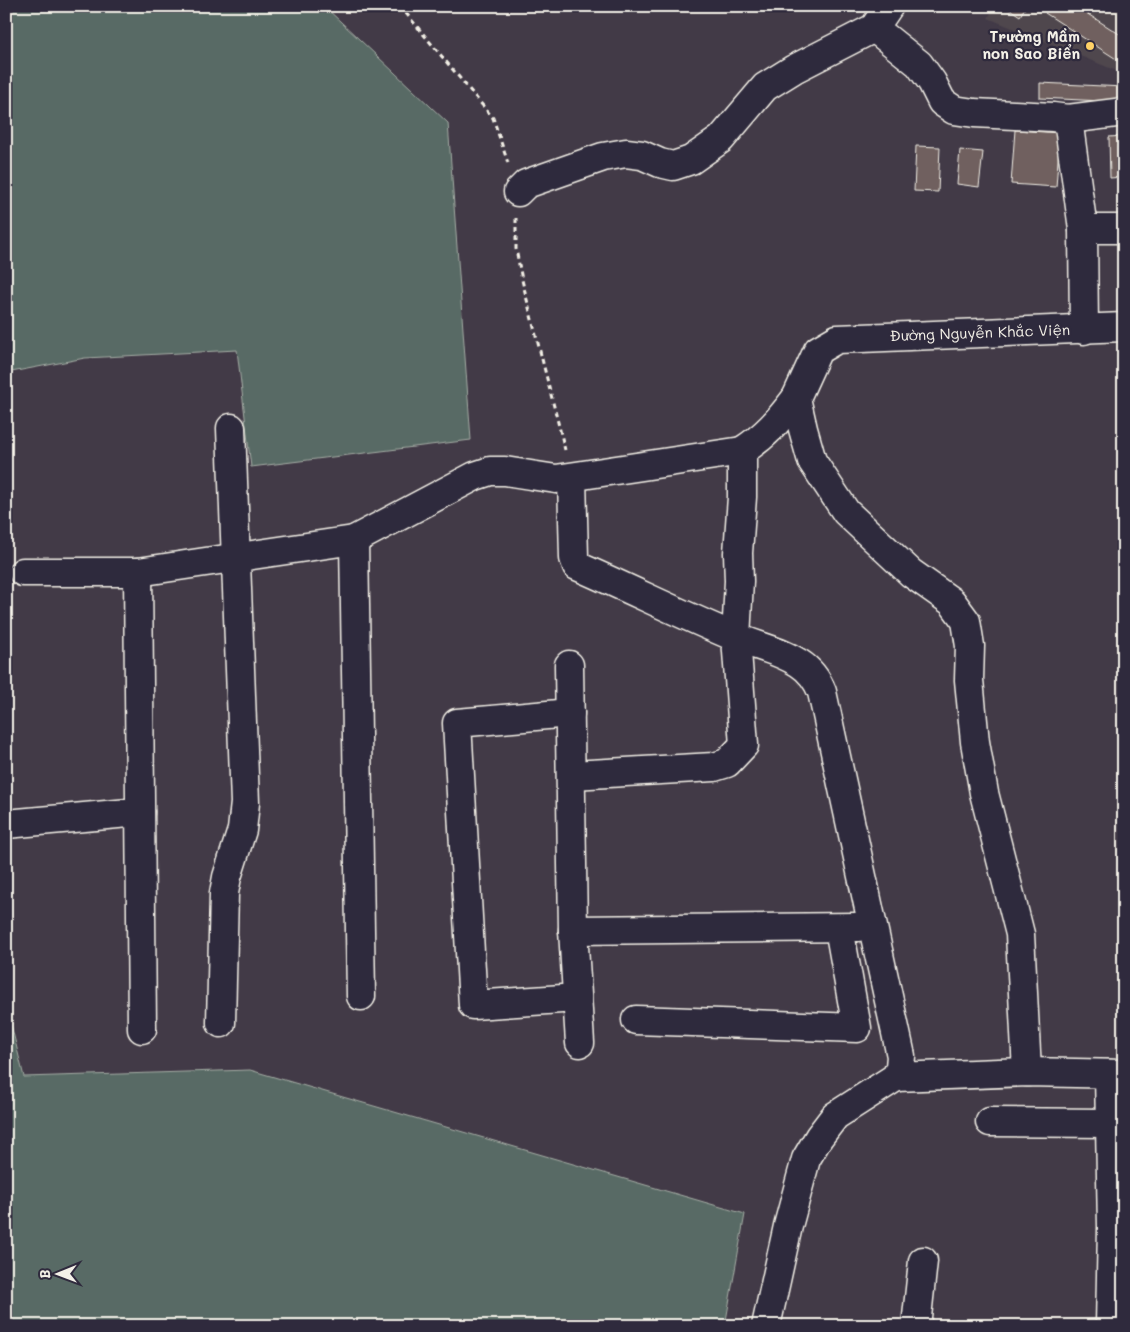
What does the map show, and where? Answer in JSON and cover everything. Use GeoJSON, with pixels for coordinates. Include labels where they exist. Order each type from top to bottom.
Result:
{"type":"FeatureCollection","features":[{"type":"Feature","properties":{"kind":"street"},"geometry":{"type":"LineString","coordinates":[[518,192],[526,184],[603,157],[626,153],[642,155],[660,163],[673,166],[691,160],[721,138],[765,87],[882,17],[932,82],[942,102],[954,110],[974,113],[1054,116],[1068,119],[1124,112]]}},
{"type":"Feature","properties":{"kind":"street"},"geometry":{"type":"LineString","coordinates":[[1068,119],[1083,229],[1084,330]]}},
{"type":"Feature","properties":{"kind":"street"},"geometry":{"type":"LineString","coordinates":[[1083,229],[1124,229]]}},
{"type":"Feature","properties":{"kind":"street","name":"Đường Nguyễn Khắc Viện"},"geometry":{"type":"LineString","coordinates":[[796,398],[818,350],[837,339],[1124,327]]}},
{"type":"Feature","properties":{"kind":"street"},"geometry":{"type":"LineString","coordinates":[[23,572],[138,572],[354,540],[475,476],[490,471],[505,470],[556,479],[572,478],[742,451],[758,441],[774,426],[796,398]]}},
{"type":"Feature","properties":{"kind":"street"},"geometry":{"type":"LineString","coordinates":[[796,398],[812,461],[846,512],[910,573],[952,602],[966,621],[970,646],[969,680],[975,742],[981,776],[1020,934],[1027,1072]]}},
{"type":"Feature","properties":{"kind":"street"},"geometry":{"type":"LineString","coordinates":[[221,1024],[224,892],[242,830],[245,803],[231,428]]}},
{"type":"Feature","properties":{"kind":"street"},"geometry":{"type":"LineString","coordinates":[[572,775],[714,767],[727,763],[736,756],[744,745],[736,638],[742,451]]}},
{"type":"Feature","properties":{"kind":"street"},"geometry":{"type":"LineString","coordinates":[[572,478],[574,558],[578,566],[736,638],[780,653],[799,663],[818,680],[838,760],[872,927],[901,1056],[900,1067],[896,1077]]}},
{"type":"Feature","properties":{"kind":"street"},"geometry":{"type":"LineString","coordinates":[[354,540],[361,996]]}},
{"type":"Feature","properties":{"kind":"street"},"geometry":{"type":"LineString","coordinates":[[138,572],[142,1029]]}},
{"type":"Feature","properties":{"kind":"street"},"geometry":{"type":"LineString","coordinates":[[569,665],[573,930],[580,1044]]}},
{"type":"Feature","properties":{"kind":"street"},"geometry":{"type":"LineString","coordinates":[[570,713],[457,723],[474,1005],[577,998]]}},
{"type":"Feature","properties":{"kind":"street"},"geometry":{"type":"LineString","coordinates":[[6,824],[140,812]]}},
{"type":"Feature","properties":{"kind":"street"},"geometry":{"type":"LineString","coordinates":[[573,930],[872,927]]}},
{"type":"Feature","properties":{"kind":"street"},"geometry":{"type":"LineString","coordinates":[[636,1020],[857,1028],[839,928]]}},
{"type":"Feature","properties":{"kind":"street"},"geometry":{"type":"LineString","coordinates":[[766,1326],[788,1226],[806,1160],[819,1137],[836,1116],[896,1077],[1027,1072],[1116,1074],[1110,1123],[1112,1227],[1110,1326]]}},
{"type":"Feature","properties":{"kind":"street"},"geometry":{"type":"LineString","coordinates":[[990,1122],[1110,1123]]}},
{"type":"Feature","properties":{"kind":"street"},"geometry":{"type":"LineString","coordinates":[[916,1326],[924,1261]]}},
{"type":"Feature","properties":{"kind":"path"},"geometry":{"type":"LineString","coordinates":[[400,6],[493,118],[518,192],[516,203],[518,257],[572,478]]}},
{"type":"Feature","properties":{"kind":"shaded area","name":"Trường Mầm non Sao Biển"},"geometry":{"type":"Polygon","coordinates":[[[995,6],[1124,6],[1124,74],[988,18],[995,6]]]}},
{"type":"Feature","properties":{"kind":"green space"},"geometry":{"type":"Polygon","coordinates":[[[6,6],[324,6],[448,123],[471,440],[251,467],[237,350],[85,358],[6,373],[6,6]]]}},
{"type":"Feature","properties":{"kind":"green space"},"geometry":{"type":"Polygon","coordinates":[[[6,1004],[24,1077],[250,1070],[745,1214],[725,1326],[6,1326],[6,1004]]]}},
{"type":"Feature","properties":{"kind":"building"},"geometry":{"type":"Polygon","coordinates":[[[1005,6],[1026,6],[1020,16],[1005,6]]]}},
{"type":"Feature","properties":{"kind":"building"},"geometry":{"type":"Polygon","coordinates":[[[1049,6],[1075,6],[1124,37],[1124,64],[1045,13],[1049,6]]]}},
{"type":"Feature","properties":{"kind":"building"},"geometry":{"type":"Polygon","coordinates":[[[1040,83],[1124,87],[1124,102],[1040,98],[1040,83]]]}},
{"type":"Feature","properties":{"kind":"building"},"geometry":{"type":"Polygon","coordinates":[[[1015,130],[1060,133],[1056,187],[1011,184],[1015,130]]]}},
{"type":"Feature","properties":{"kind":"building"},"geometry":{"type":"Polygon","coordinates":[[[1124,136],[1124,177],[1110,178],[1109,137],[1124,136]]]}},
{"type":"Feature","properties":{"kind":"building"},"geometry":{"type":"Polygon","coordinates":[[[916,146],[940,147],[938,192],[914,191],[916,146]]]}},
{"type":"Feature","properties":{"kind":"building"},"geometry":{"type":"Polygon","coordinates":[[[960,150],[983,152],[979,187],[957,184],[960,150]]]}},
{"type":"Feature","properties":{"kind":"place","name":"Trường Mầm non Sao Biển"},"geometry":{"type":"Point","coordinates":[1090,46]}}]}
